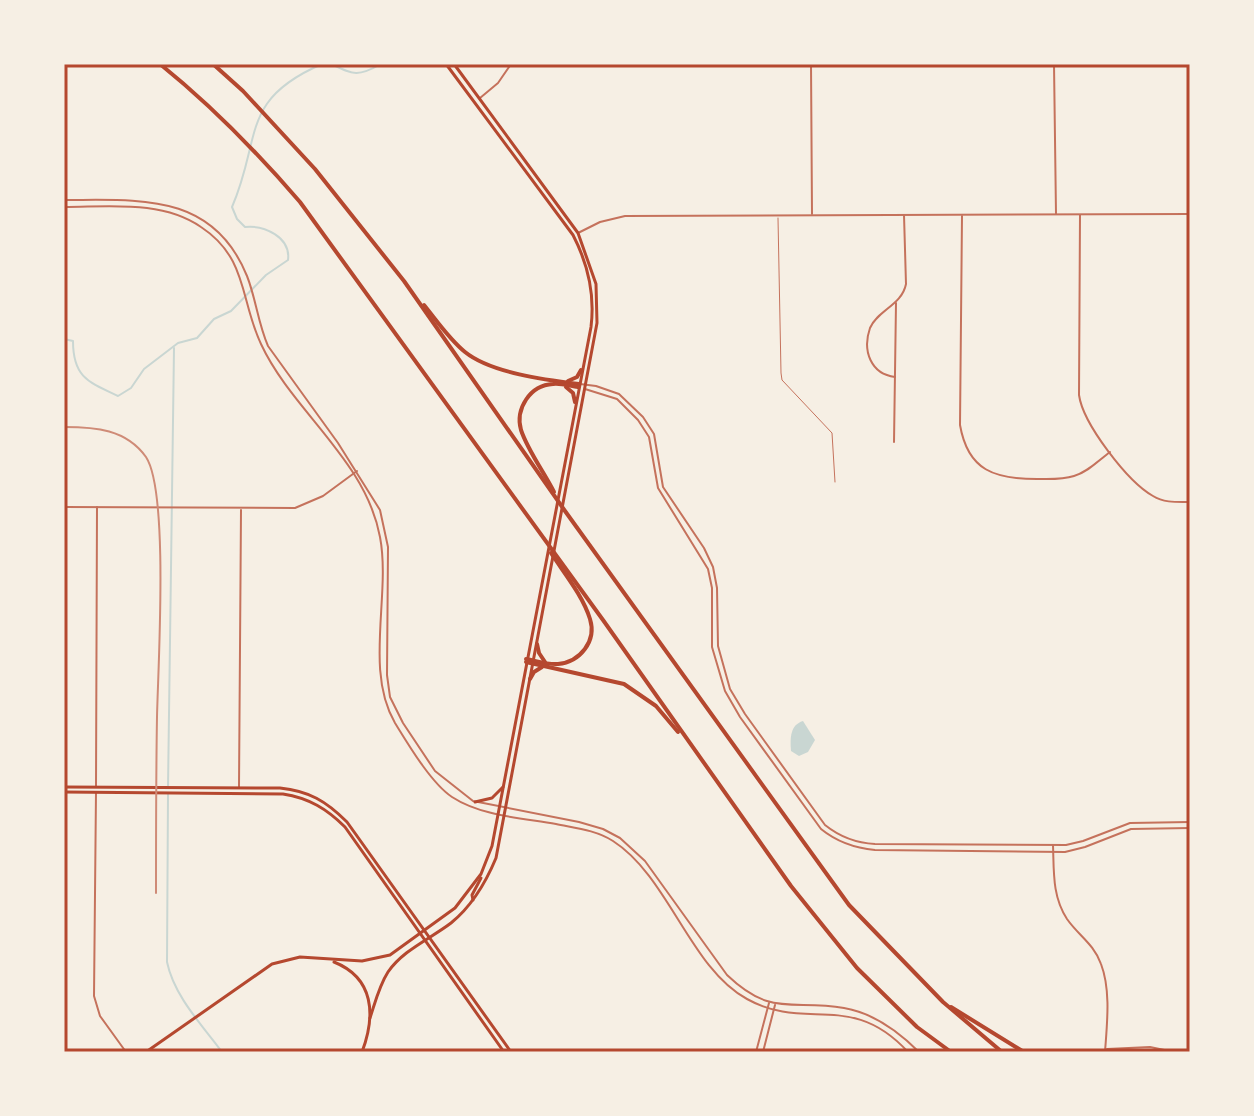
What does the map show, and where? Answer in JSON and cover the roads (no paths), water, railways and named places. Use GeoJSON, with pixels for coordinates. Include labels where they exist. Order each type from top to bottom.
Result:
{"type":"FeatureCollection","features":[{"type":"Feature","properties":{"kind":"highway"},"geometry":{"type":"LineString","coordinates":[[160,64],[262,157],[331,241],[791,886],[857,968],[917,1027],[951,1052]]}},
{"type":"Feature","properties":{"kind":"highway"},"geometry":{"type":"LineString","coordinates":[[213,64],[243,91],[315,169],[455,342],[472,357],[502,370],[564,384],[573,393],[575,402]]}},
{"type":"Feature","properties":{"kind":"highway"},"geometry":{"type":"LineString","coordinates":[[404,281],[831,882],[867,926],[943,1002],[1002,1052]]}},
{"type":"Feature","properties":{"kind":"highway"},"geometry":{"type":"LineString","coordinates":[[564,384],[581,370]]}},
{"type":"Feature","properties":{"kind":"highway"},"geometry":{"type":"LineString","coordinates":[[565,511],[525,439],[519,421],[521,408],[532,393],[549,384],[582,386]]}},
{"type":"Feature","properties":{"kind":"highway"},"geometry":{"type":"LineString","coordinates":[[522,507],[585,607],[592,626],[590,639],[580,655],[565,663],[540,668],[530,679]]}},
{"type":"Feature","properties":{"kind":"highway"},"geometry":{"type":"LineString","coordinates":[[537,644],[547,665]]}},
{"type":"Feature","properties":{"kind":"highway"},"geometry":{"type":"LineString","coordinates":[[526,661],[617,681],[640,693],[656,706],[699,759]]}},
{"type":"Feature","properties":{"kind":"highway"},"geometry":{"type":"LineString","coordinates":[[943,1002],[1024,1052]]}},
{"type":"Feature","properties":{"kind":"main road"},"geometry":{"type":"LineString","coordinates":[[370,1018],[388,972],[403,956],[453,921],[473,901],[496,858],[582,386],[597,323],[594,275],[576,234],[446,64]]}},
{"type":"Feature","properties":{"kind":"main road"},"geometry":{"type":"LineString","coordinates":[[454,64],[526,166]]}},
{"type":"Feature","properties":{"kind":"main road"},"geometry":{"type":"LineString","coordinates":[[475,101],[480,98]]}},
{"type":"Feature","properties":{"kind":"main road"},"geometry":{"type":"LineString","coordinates":[[473,901],[472,895],[492,846],[505,784],[575,402],[582,386],[581,370],[595,303]]}},
{"type":"Feature","properties":{"kind":"main road"},"geometry":{"type":"LineString","coordinates":[[475,802],[492,798],[505,784]]}},
{"type":"Feature","properties":{"kind":"main road"},"geometry":{"type":"LineString","coordinates":[[64,787],[96,790]]}},
{"type":"Feature","properties":{"kind":"main road"},"geometry":{"type":"LineString","coordinates":[[64,792],[291,789],[322,799],[346,821],[511,1052]]}},
{"type":"Feature","properties":{"kind":"main road"},"geometry":{"type":"LineString","coordinates":[[239,790],[295,796],[325,809],[345,827],[504,1052]]}},
{"type":"Feature","properties":{"kind":"main road"},"geometry":{"type":"LineString","coordinates":[[146,1052],[272,964],[300,957],[378,959],[390,955],[455,908],[481,874]]}},
{"type":"Feature","properties":{"kind":"main road"},"geometry":{"type":"LineString","coordinates":[[329,960],[348,968],[358,977],[368,999],[369,1033],[362,1052]]}},
{"type":"Feature","properties":{"kind":"street"},"geometry":{"type":"LineString","coordinates":[[480,98],[498,83],[511,64]]}},
{"type":"Feature","properties":{"kind":"street"},"geometry":{"type":"LineString","coordinates":[[811,64],[812,215]]}},
{"type":"Feature","properties":{"kind":"street"},"geometry":{"type":"LineString","coordinates":[[1054,64],[1056,214]]}},
{"type":"Feature","properties":{"kind":"street"},"geometry":{"type":"LineString","coordinates":[[64,200],[166,204],[205,222],[232,249],[251,287],[268,346],[376,499],[387,537],[387,675],[393,705],[435,771],[475,802],[588,824],[620,838],[645,861],[727,975],[739,986],[776,1004],[857,1011],[897,1032],[919,1052]]}},
{"type":"Feature","properties":{"kind":"street"},"geometry":{"type":"LineString","coordinates":[[64,207],[159,209],[198,225],[228,252],[237,267],[262,348],[353,474],[373,510],[382,544],[382,685],[389,710],[440,787],[465,804],[585,830],[614,842],[637,862],[715,972],[740,995],[773,1010],[830,1013],[861,1019],[883,1030],[908,1052]]}},
{"type":"Feature","properties":{"kind":"street"},"geometry":{"type":"LineString","coordinates":[[1080,214],[1080,402],[1086,419],[1138,486],[1155,498],[1190,502]]}},
{"type":"Feature","properties":{"kind":"street"},"geometry":{"type":"LineString","coordinates":[[576,234],[600,222],[625,216],[1190,214]]}},
{"type":"Feature","properties":{"kind":"street"},"geometry":{"type":"LineString","coordinates":[[895,377],[884,376],[873,366],[868,344],[871,327],[904,294],[904,215]]}},
{"type":"Feature","properties":{"kind":"street"},"geometry":{"type":"LineString","coordinates":[[962,215],[960,425],[971,455],[988,471],[1005,479],[1063,479],[1079,475],[1110,452]]}},
{"type":"Feature","properties":{"kind":"street"},"geometry":{"type":"LineString","coordinates":[[228,252],[232,249]]}},
{"type":"Feature","properties":{"kind":"street"},"geometry":{"type":"LineString","coordinates":[[894,442],[896,303]]}},
{"type":"Feature","properties":{"kind":"street"},"geometry":{"type":"LineString","coordinates":[[582,386],[619,394],[643,417],[657,444],[663,487],[713,567],[717,588],[718,646],[730,689],[825,825],[840,836],[875,844],[1053,845],[1075,844],[1130,823],[1190,822],[1190,828],[1131,829],[1077,850],[1053,852],[875,850],[838,841],[821,829],[725,691],[712,647],[710,577],[705,560],[658,488],[651,445],[638,420],[617,399],[582,386]]}},
{"type":"Feature","properties":{"kind":"street"},"geometry":{"type":"LineString","coordinates":[[311,416],[316,413]]}},
{"type":"Feature","properties":{"kind":"street"},"geometry":{"type":"LineString","coordinates":[[64,507],[285,509],[302,506],[323,496],[357,471]]}},
{"type":"Feature","properties":{"kind":"street"},"geometry":{"type":"LineString","coordinates":[[658,488],[663,487]]}},
{"type":"Feature","properties":{"kind":"street"},"geometry":{"type":"LineString","coordinates":[[97,507],[94,996],[100,1016],[126,1052]]}},
{"type":"Feature","properties":{"kind":"street"},"geometry":{"type":"LineString","coordinates":[[239,790],[241,509]]}},
{"type":"Feature","properties":{"kind":"street"},"geometry":{"type":"LineString","coordinates":[[684,529],[688,526]]}},
{"type":"Feature","properties":{"kind":"street"},"geometry":{"type":"LineString","coordinates":[[789,784],[793,781]]}},
{"type":"Feature","properties":{"kind":"street"},"geometry":{"type":"LineString","coordinates":[[1053,845],[1055,891],[1061,907],[1096,953],[1103,971],[1105,1051],[1150,1047],[1174,1052]]}},
{"type":"Feature","properties":{"kind":"street"},"geometry":{"type":"LineString","coordinates":[[756,1052],[770,1002]]}},
{"type":"Feature","properties":{"kind":"street"},"geometry":{"type":"LineString","coordinates":[[763,1052],[776,1004]]}},
{"type":"Feature","properties":{"kind":"lane"},"geometry":{"type":"LineString","coordinates":[[778,215],[782,380],[832,433],[835,482]]}},
{"type":"Feature","properties":{"kind":"waterway"},"geometry":{"type":"LineString","coordinates":[[64,339],[73,341],[76,363],[84,377],[118,396],[131,388],[144,369],[178,343],[197,338],[214,319],[231,311],[266,275],[288,260],[288,252],[281,239],[268,230],[245,227],[232,207],[257,123],[265,107],[277,92],[322,64]]}},
{"type":"Feature","properties":{"kind":"waterway"},"geometry":{"type":"LineString","coordinates":[[331,64],[356,73],[381,64]]}},
{"type":"Feature","properties":{"kind":"waterway"},"geometry":{"type":"LineString","coordinates":[[168,788],[174,348]]}},
{"type":"Feature","properties":{"kind":"waterway"},"geometry":{"type":"LineString","coordinates":[[168,794],[167,962],[182,998],[222,1052]]}},
{"type":"Feature","properties":{"kind":"railway"},"geometry":{"type":"LineString","coordinates":[[64,427],[98,429],[129,440],[146,457],[153,476],[160,541],[156,893]]}}]}
